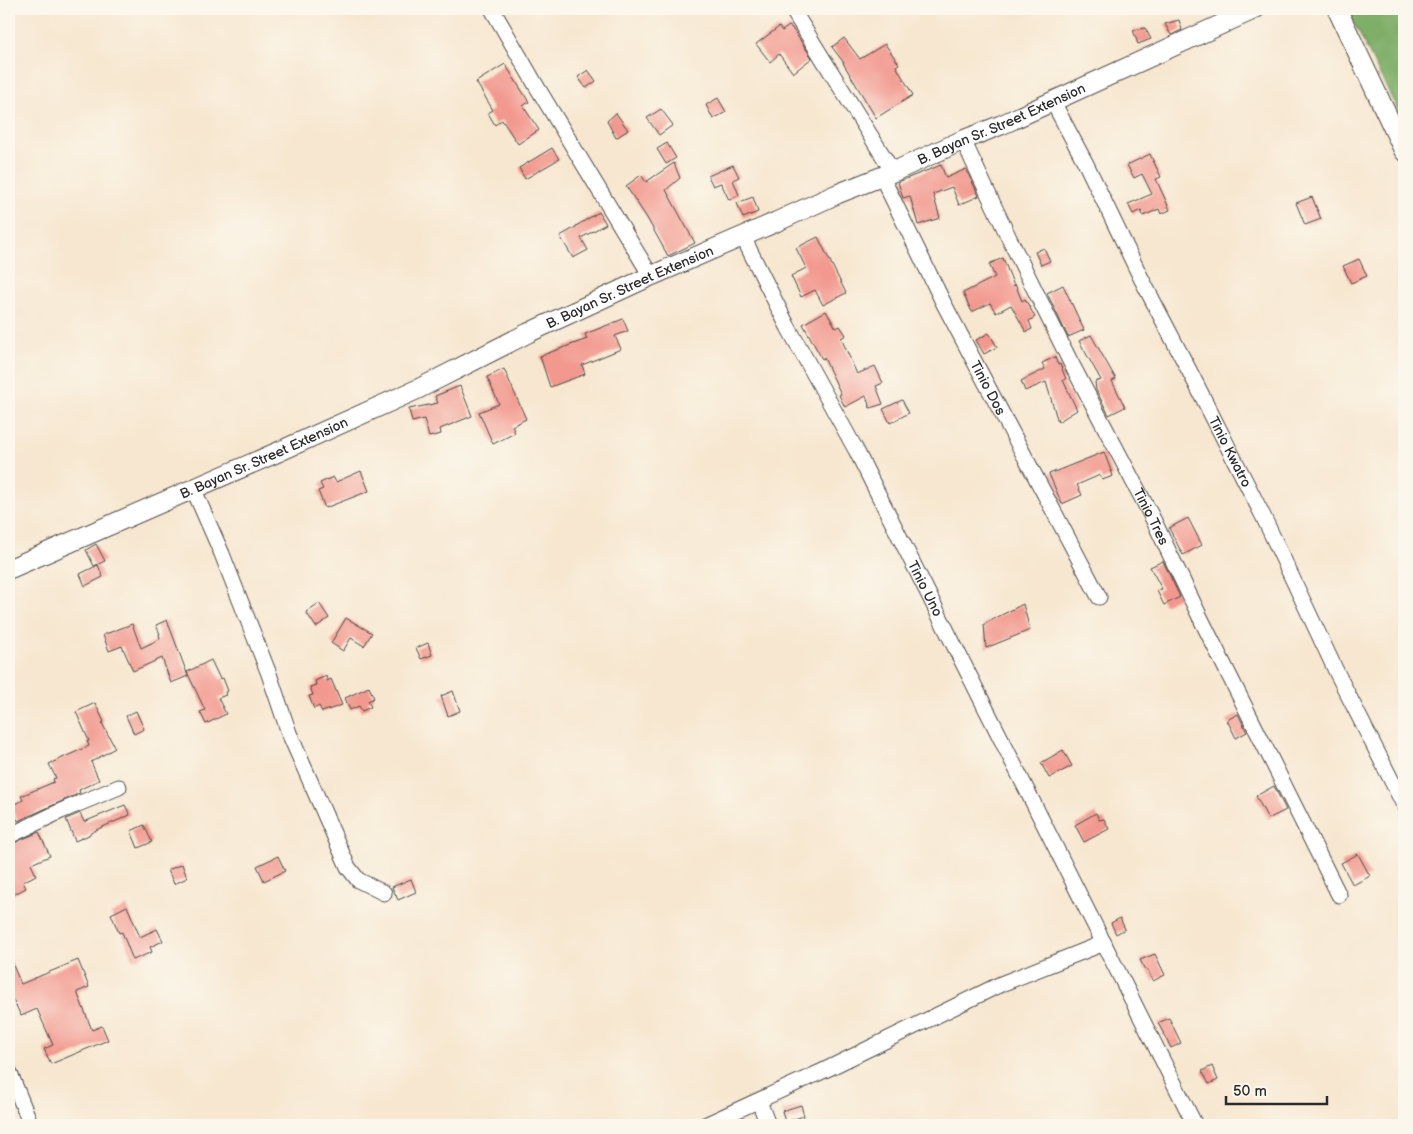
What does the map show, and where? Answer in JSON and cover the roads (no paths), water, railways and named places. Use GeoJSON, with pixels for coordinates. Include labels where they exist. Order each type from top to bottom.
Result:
{"type":"FeatureCollection","features":[{"type":"Feature","properties":{"kind":"street"},"geometry":{"type":"LineString","coordinates":[[492,9],[651,276]]}},
{"type":"Feature","properties":{"kind":"street","name":"Tinio Dos"},"geometry":{"type":"LineString","coordinates":[[792,9],[887,174],[943,302],[1099,597]]}},
{"type":"Feature","properties":{"kind":"street","name":"B. Bayan Sr. Street Extension"},"geometry":{"type":"LineString","coordinates":[[9,569],[418,389],[528,333],[651,276],[837,194],[1001,125],[1255,9]]}},
{"type":"Feature","properties":{"kind":"street"},"geometry":{"type":"LineString","coordinates":[[1337,9],[1404,150]]}},
{"type":"Feature","properties":{"kind":"street","name":"Tinio Kwatro"},"geometry":{"type":"LineString","coordinates":[[1053,102],[1263,516],[1336,671],[1404,805]]}},
{"type":"Feature","properties":{"kind":"street","name":"Tinio Tres"},"geometry":{"type":"LineString","coordinates":[[963,140],[1018,256],[1153,519],[1339,895]]}},
{"type":"Feature","properties":{"kind":"street","name":"Tinio Uno"},"geometry":{"type":"LineString","coordinates":[[743,237],[788,327],[856,450],[1195,1125]]}},
{"type":"Feature","properties":{"kind":"street"},"geometry":{"type":"LineString","coordinates":[[193,488],[222,554],[269,674],[289,733],[348,866],[358,880],[384,893]]}},
{"type":"Feature","properties":{"kind":"street"},"geometry":{"type":"LineString","coordinates":[[9,836],[61,811],[119,787]]}},
{"type":"Feature","properties":{"kind":"street"},"geometry":{"type":"LineString","coordinates":[[705,1125],[825,1070],[1001,984],[1104,943]]}},
{"type":"Feature","properties":{"kind":"street"},"geometry":{"type":"LineString","coordinates":[[9,1071],[31,1125]]}},
{"type":"Feature","properties":{"kind":"street"},"geometry":{"type":"LineString","coordinates":[[759,1101],[768,1125]]}}]}
